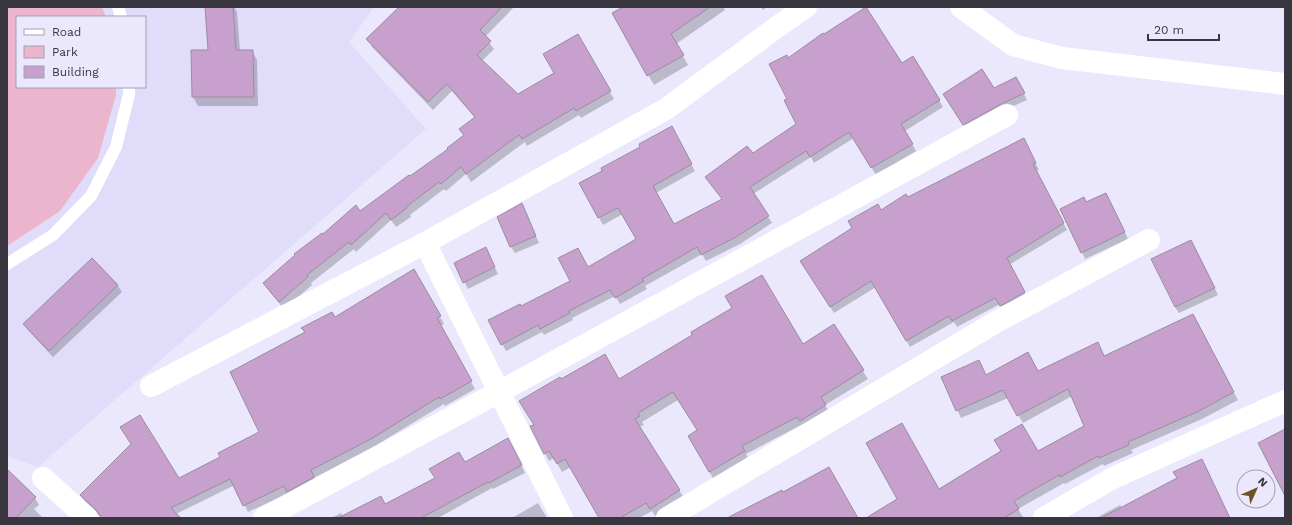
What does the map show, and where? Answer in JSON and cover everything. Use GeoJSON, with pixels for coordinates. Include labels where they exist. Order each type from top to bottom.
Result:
{"type":"FeatureCollection","features":[{"type":"Feature","properties":{"kind":"street"},"geometry":{"type":"LineString","coordinates":[[151,386],[425,243],[666,109],[806,7]]}},
{"type":"Feature","properties":{"kind":"street"},"geometry":{"type":"LineString","coordinates":[[961,7],[1013,45],[1062,58],[1285,84]]}},
{"type":"Feature","properties":{"kind":"street"},"geometry":{"type":"LineString","coordinates":[[264,518],[499,392],[1007,115]]}},
{"type":"Feature","properties":{"kind":"street"},"geometry":{"type":"LineString","coordinates":[[667,518],[996,322],[1149,240]]}},
{"type":"Feature","properties":{"kind":"street"},"geometry":{"type":"LineString","coordinates":[[425,243],[562,518]]}},
{"type":"Feature","properties":{"kind":"street"},"geometry":{"type":"LineString","coordinates":[[1044,518],[1113,478],[1285,401]]}},
{"type":"Feature","properties":{"kind":"street"},"geometry":{"type":"LineString","coordinates":[[43,478],[87,518]]}},
{"type":"Feature","properties":{"kind":"lane"},"geometry":{"type":"LineString","coordinates":[[7,264],[53,236],[91,196],[116,148],[129,94],[129,88]]}},
{"type":"Feature","properties":{"kind":"shaded area"},"geometry":{"type":"Polygon","coordinates":[[[7,7],[374,7],[349,42],[426,129],[38,467],[7,456],[7,7]]]}},
{"type":"Feature","properties":{"kind":"green space"},"geometry":{"type":"Polygon","coordinates":[[[7,7],[102,7],[106,16],[16,16],[16,88],[116,88],[116,95],[98,158],[60,211],[7,246],[7,7]]]}},
{"type":"Feature","properties":{"kind":"building"},"geometry":{"type":"Polygon","coordinates":[[[205,7],[233,7],[236,50],[253,50],[254,97],[192,97],[191,50],[208,50],[205,7]]]}},
{"type":"Feature","properties":{"kind":"building"},"geometry":{"type":"Polygon","coordinates":[[[399,7],[502,7],[480,30],[491,41],[477,55],[518,94],[554,73],[543,54],[578,34],[611,91],[576,111],[574,108],[522,139],[519,135],[466,174],[461,167],[441,184],[439,182],[391,220],[386,213],[351,245],[349,242],[307,275],[308,277],[279,302],[263,283],[295,255],[294,254],[322,233],[323,234],[356,205],[360,211],[409,175],[410,176],[448,149],[447,148],[464,135],[459,129],[475,117],[447,84],[428,102],[366,39],[399,7]]]}},
{"type":"Feature","properties":{"kind":"building"},"geometry":{"type":"Polygon","coordinates":[[[623,7],[710,7],[671,34],[684,55],[647,76],[612,13],[623,7]]]}},
{"type":"Feature","properties":{"kind":"building"},"geometry":{"type":"Polygon","coordinates":[[[866,7],[902,63],[913,56],[940,100],[901,124],[913,144],[871,168],[849,132],[810,157],[806,151],[750,187],[769,216],[736,237],[701,255],[697,247],[642,279],[644,281],[615,298],[610,290],[569,311],[570,313],[540,329],[538,325],[501,345],[488,320],[520,304],[521,306],[570,281],[558,258],[578,248],[588,267],[636,239],[618,208],[598,218],[579,183],[602,171],[601,168],[640,147],[639,144],[672,126],[692,164],[653,186],[674,224],[722,199],[705,177],[747,146],[753,153],[796,124],[784,100],[787,99],[769,64],[787,55],[788,58],[823,33],[824,34],[866,7]]]}},
{"type":"Feature","properties":{"kind":"building"},"geometry":{"type":"Polygon","coordinates":[[[982,69],[994,88],[1016,77],[1025,93],[1001,104],[963,125],[943,94],[982,69]]]}},
{"type":"Feature","properties":{"kind":"building"},"geometry":{"type":"Polygon","coordinates":[[[1024,138],[1036,163],[1033,164],[1064,223],[1007,258],[1025,292],[1000,306],[995,298],[952,321],[949,316],[906,341],[871,281],[830,307],[800,261],[852,228],[848,221],[878,204],[881,210],[906,194],[908,197],[1024,138]]]}},
{"type":"Feature","properties":{"kind":"building"},"geometry":{"type":"Polygon","coordinates":[[[1106,193],[1125,232],[1081,253],[1060,209],[1084,197],[1086,202],[1106,193]]]}},
{"type":"Feature","properties":{"kind":"building"},"geometry":{"type":"Polygon","coordinates":[[[522,203],[536,236],[510,247],[497,217],[522,203]]]}},
{"type":"Feature","properties":{"kind":"building"},"geometry":{"type":"Polygon","coordinates":[[[1191,240],[1215,288],[1175,307],[1151,259],[1191,240]]]}},
{"type":"Feature","properties":{"kind":"building"},"geometry":{"type":"Polygon","coordinates":[[[486,247],[495,267],[463,283],[454,263],[486,247]]]}},
{"type":"Feature","properties":{"kind":"building"},"geometry":{"type":"Polygon","coordinates":[[[92,258],[118,285],[49,351],[23,324],[92,258]]]}},
{"type":"Feature","properties":{"kind":"building"},"geometry":{"type":"Polygon","coordinates":[[[414,269],[441,316],[437,318],[472,381],[440,399],[439,397],[371,439],[311,470],[314,477],[287,492],[284,486],[243,506],[230,479],[171,508],[181,518],[102,518],[80,495],[131,444],[120,427],[140,415],[179,478],[220,457],[218,453],[259,432],[230,372],[305,332],[301,328],[332,312],[335,317],[414,269]]]}},
{"type":"Feature","properties":{"kind":"building"},"geometry":{"type":"Polygon","coordinates":[[[762,275],[803,344],[834,324],[864,370],[821,397],[826,405],[800,421],[797,417],[742,446],[745,451],[709,472],[688,436],[697,430],[673,392],[638,413],[640,416],[635,419],[680,490],[650,509],[646,503],[620,518],[599,518],[565,459],[557,464],[549,451],[544,454],[530,426],[534,425],[519,401],[560,377],[561,379],[605,354],[619,379],[692,335],[691,332],[732,308],[725,296],[762,275]]]}},
{"type":"Feature","properties":{"kind":"building"},"geometry":{"type":"Polygon","coordinates":[[[1193,314],[1234,392],[1197,412],[1128,442],[1129,445],[1099,458],[1098,456],[1060,477],[1059,475],[1014,501],[1019,509],[1004,518],[866,518],[897,499],[866,443],[902,423],[939,489],[1001,451],[994,440],[1022,424],[1038,451],[1084,426],[1068,389],[1017,416],[1003,390],[956,411],[941,377],[979,360],[986,375],[1028,352],[1038,371],[1098,342],[1104,356],[1193,314]]]}},
{"type":"Feature","properties":{"kind":"building"},"geometry":{"type":"Polygon","coordinates":[[[1285,429],[1285,496],[1276,478],[1276,469],[1271,469],[1258,443],[1285,429]]]}},
{"type":"Feature","properties":{"kind":"building"},"geometry":{"type":"Polygon","coordinates":[[[508,438],[522,465],[421,518],[338,518],[381,496],[385,504],[435,478],[429,469],[459,452],[465,462],[508,438]]]}},
{"type":"Feature","properties":{"kind":"building"},"geometry":{"type":"Polygon","coordinates":[[[1202,459],[1230,518],[1101,518],[1177,478],[1173,472],[1202,459]]]}},
{"type":"Feature","properties":{"kind":"building"},"geometry":{"type":"Polygon","coordinates":[[[829,467],[858,518],[727,518],[782,490],[783,492],[829,467]]]}},
{"type":"Feature","properties":{"kind":"building"},"geometry":{"type":"Polygon","coordinates":[[[7,469],[36,497],[16,518],[7,518],[7,469]]]}}]}
